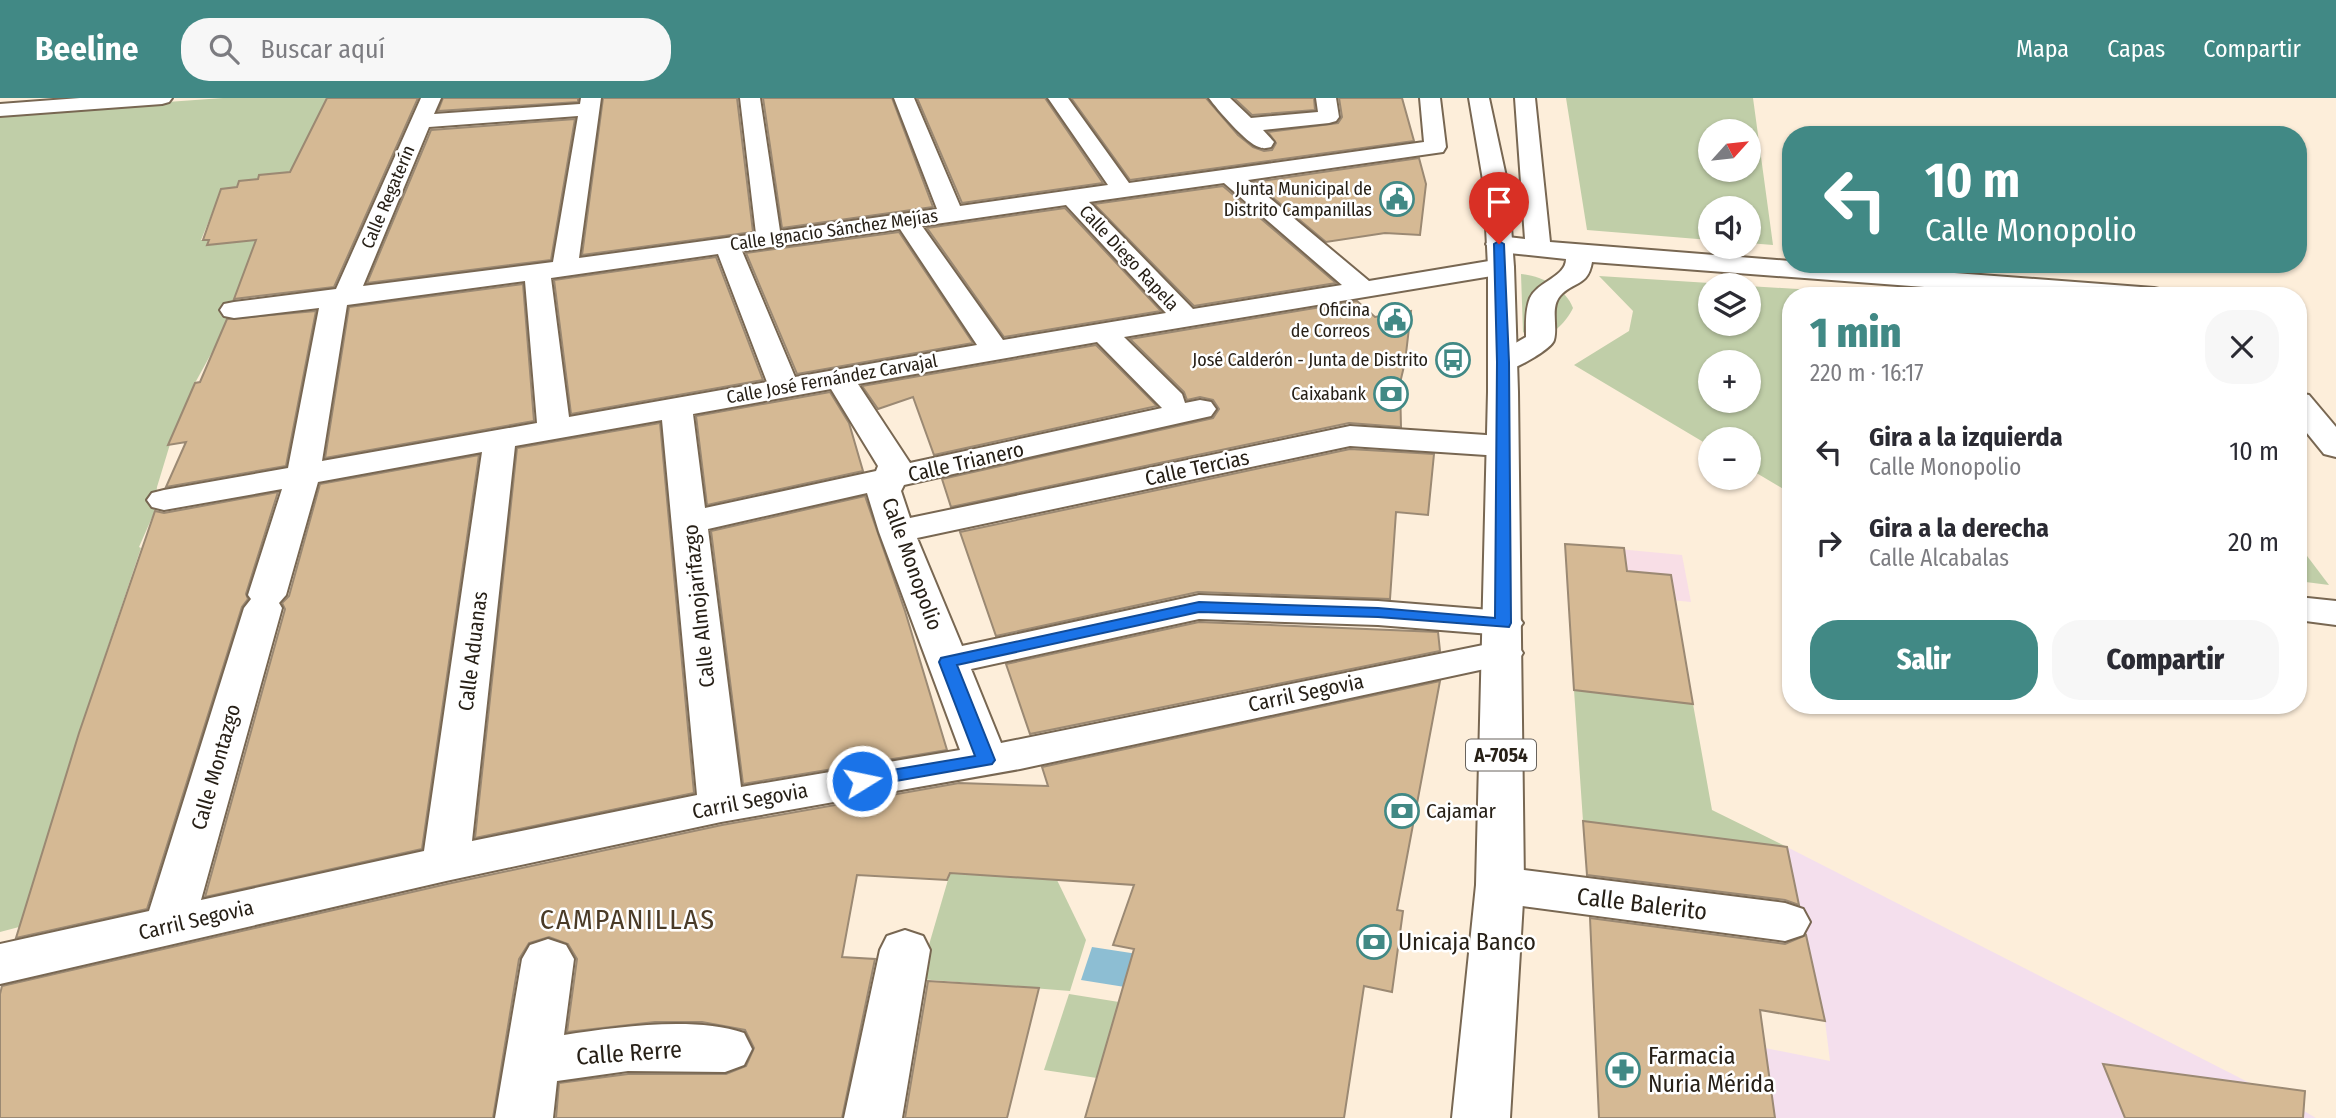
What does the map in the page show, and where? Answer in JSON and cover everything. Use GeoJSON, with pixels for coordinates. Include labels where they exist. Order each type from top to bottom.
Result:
{"type":"FeatureCollection","features":[{"type":"Feature","properties":{"kind":"street"},"geometry":{"type":"LineString","coordinates":[[0,110],[59,102],[162,98]]}},
{"type":"Feature","properties":{"kind":"street","name":"Calle Regaterín"},"geometry":{"type":"LineString","coordinates":[[303,475],[342,298],[431,98]]}},
{"type":"Feature","properties":{"kind":"street"},"geometry":{"type":"LineString","coordinates":[[750,98],[769,239]]}},
{"type":"Feature","properties":{"kind":"street"},"geometry":{"type":"LineString","coordinates":[[904,98],[951,214]]}},
{"type":"Feature","properties":{"kind":"street","name":"Calle Diego Rapela"},"geometry":{"type":"LineString","coordinates":[[1058,98],[1123,190]]}},
{"type":"Feature","properties":{"kind":"street"},"geometry":{"type":"LineString","coordinates":[[1219,98],[1289,168]]}},
{"type":"Feature","properties":{"kind":"street","name":"Calle Ignacio Sánchez Mejías"},"geometry":{"type":"LineString","coordinates":[[234,310],[551,270],[1435,147],[1430,98]]}},
{"type":"Feature","properties":{"kind":"street","name":"A-7054"},"geometry":{"type":"LineString","coordinates":[[1479,98],[1496,187],[1503,362],[1500,886],[1481,1118]]}},
{"type":"Feature","properties":{"kind":"street"},"geometry":{"type":"LineString","coordinates":[[1525,98],[1538,247]]}},
{"type":"Feature","properties":{"kind":"street"},"geometry":{"type":"LineString","coordinates":[[421,121],[590,104],[551,270],[554,429]]}},
{"type":"Feature","properties":{"kind":"street"},"geometry":{"type":"LineString","coordinates":[[1244,125],[1328,107]]}},
{"type":"Feature","properties":{"kind":"street"},"geometry":{"type":"LineString","coordinates":[[1229,177],[1363,289]]}},
{"type":"Feature","properties":{"kind":"street","name":"Calle Diego Rapela"},"geometry":{"type":"LineString","coordinates":[[1071,197],[1186,318]]}},
{"type":"Feature","properties":{"kind":"street"},"geometry":{"type":"LineString","coordinates":[[906,220],[995,350]]}},
{"type":"Feature","properties":{"kind":"street"},"geometry":{"type":"LineString","coordinates":[[727,245],[784,387]]}},
{"type":"Feature","properties":{"kind":"street","name":"Calle José Fernández Carvajal"},"geometry":{"type":"LineString","coordinates":[[164,500],[839,377],[1363,289],[1538,247],[1579,253],[1782,267]]}},
{"type":"Feature","properties":{"kind":"street"},"geometry":{"type":"LineString","coordinates":[[1503,362],[1540,341],[1542,301],[1549,288],[1574,276],[1579,265],[1579,253]]}},
{"type":"Feature","properties":{"kind":"street","name":"Calle José Fernández Carvajal"},"geometry":{"type":"LineString","coordinates":[[1868,273],[2042,287]]}},
{"type":"Feature","properties":{"kind":"street","name":"Calle Trianero"},"geometry":{"type":"LineString","coordinates":[[690,522],[889,479],[1186,405],[1102,332]]}},
{"type":"Feature","properties":{"kind":"street","name":"Calle Monopolio"},"geometry":{"type":"LineString","coordinates":[[839,377],[895,466],[884,491],[897,532],[986,760]]}},
{"type":"Feature","properties":{"kind":"street","name":"Calle Almojarifazgo"},"geometry":{"type":"LineString","coordinates":[[676,407],[721,806]]}},
{"type":"Feature","properties":{"kind":"street"},"geometry":{"type":"LineString","coordinates":[[2307,413],[2336,447]]}},
{"type":"Feature","properties":{"kind":"street","name":"Calle Tercias"},"geometry":{"type":"LineString","coordinates":[[897,532],[1350,436],[1501,446]]}},
{"type":"Feature","properties":{"kind":"street","name":"Calle Aduanas"},"geometry":{"type":"LineString","coordinates":[[446,864],[500,439]]}},
{"type":"Feature","properties":{"kind":"street","name":"Calle Montazgo"},"geometry":{"type":"LineString","coordinates":[[169,926],[303,475]]}},
{"type":"Feature","properties":{"kind":"street"},"geometry":{"type":"LineString","coordinates":[[947,662],[1199,607],[1378,613],[1503,638]]}},
{"type":"Feature","properties":{"kind":"street"},"geometry":{"type":"LineString","coordinates":[[2307,610],[2336,613]]}},
{"type":"Feature","properties":{"kind":"street","name":"Carril Segovia"},"geometry":{"type":"LineString","coordinates":[[0,964],[446,864],[721,806],[986,760],[1503,638]]}},
{"type":"Feature","properties":{"kind":"street","name":"Calle Balerito"},"geometry":{"type":"LineString","coordinates":[[1500,886],[1785,922]]}},
{"type":"Feature","properties":{"kind":"street"},"geometry":{"type":"LineString","coordinates":[[873,1118],[905,950]]}},
{"type":"Feature","properties":{"kind":"street"},"geometry":{"type":"LineString","coordinates":[[524,1118],[548,959]]}},
{"type":"Feature","properties":{"kind":"street","name":"Calle Rerre"},"geometry":{"type":"LineString","coordinates":[[533,1062],[628,1048],[726,1049]]}},
{"type":"Feature","properties":{"kind":"shaded area"},"geometry":{"type":"Polygon","coordinates":[[[1565,544],[1682,555],[1691,602],[1567,590],[1565,544]]]}},
{"type":"Feature","properties":{"kind":"shaded area"},"geometry":{"type":"Polygon","coordinates":[[[1787,847],[2316,1118],[1775,1118],[1765,1048],[1830,1061],[1825,1021],[1787,847]]]}},
{"type":"Feature","properties":{"kind":"green space"},"geometry":{"type":"Polygon","coordinates":[[[223,98],[328,98],[290,172],[259,175],[258,179],[239,181],[237,187],[222,189],[201,240],[209,240],[208,245],[260,239],[217,343],[195,383],[174,431],[157,487],[154,513],[139,547],[141,548],[19,927],[0,932],[0,114],[223,98]]]}},
{"type":"Feature","properties":{"kind":"green space"},"geometry":{"type":"Polygon","coordinates":[[[1566,98],[1753,98],[1756,119],[1698,119],[1698,182],[1761,182],[1761,157],[1773,245],[1761,244],[1761,196],[1698,196],[1698,239],[1587,230],[1566,98]]]}},
{"type":"Feature","properties":{"kind":"green space"},"geometry":{"type":"Polygon","coordinates":[[[1521,274],[1552,284],[1573,308],[1559,327],[1545,336],[1530,336],[1523,332],[1521,274]]]}},
{"type":"Feature","properties":{"kind":"green space"},"geometry":{"type":"Polygon","coordinates":[[[1599,276],[1698,282],[1698,336],[1761,336],[1761,287],[1782,288],[1782,488],[1761,476],[1761,427],[1698,427],[1698,439],[1574,365],[1629,331],[1633,311],[1599,276]]]}},
{"type":"Feature","properties":{"kind":"green space"},"geometry":{"type":"Polygon","coordinates":[[[2307,556],[2329,585],[2307,582],[2307,556]]]}},
{"type":"Feature","properties":{"kind":"green space"},"geometry":{"type":"Polygon","coordinates":[[[1574,690],[1693,704],[1712,810],[1787,847],[1583,821],[1574,690]]]}},
{"type":"Feature","properties":{"kind":"green space"},"geometry":{"type":"Polygon","coordinates":[[[950,873],[1057,880],[1086,940],[1070,991],[919,979],[950,873]]]}},
{"type":"Feature","properties":{"kind":"green space"},"geometry":{"type":"Polygon","coordinates":[[[1069,994],[1119,1002],[1097,1078],[1044,1070],[1069,994]]]}},
{"type":"Feature","properties":{"kind":"water"},"geometry":{"type":"Polygon","coordinates":[[[1092,947],[1183,961],[1175,995],[1081,980],[1092,947]]]}},
{"type":"Feature","properties":{"kind":"building"},"geometry":{"type":"Polygon","coordinates":[[[327,98],[418,98],[334,287],[234,299],[256,240],[207,245],[209,240],[203,240],[221,189],[237,187],[239,181],[258,179],[259,175],[290,172],[327,98]]]}},
{"type":"Feature","properties":{"kind":"building"},"geometry":{"type":"Polygon","coordinates":[[[443,98],[578,98],[578,102],[438,111],[443,98]]]}},
{"type":"Feature","properties":{"kind":"building"},"geometry":{"type":"Polygon","coordinates":[[[603,98],[737,98],[753,232],[582,255],[603,98]]]}},
{"type":"Feature","properties":{"kind":"building"},"geometry":{"type":"Polygon","coordinates":[[[763,98],[892,98],[933,207],[782,228],[763,98]]]}},
{"type":"Feature","properties":{"kind":"building"},"geometry":{"type":"Polygon","coordinates":[[[917,98],[1045,98],[1103,183],[962,203],[917,98]]]}},
{"type":"Feature","properties":{"kind":"building"},"geometry":{"type":"Polygon","coordinates":[[[1071,98],[1206,98],[1238,135],[1253,147],[1264,151],[1272,150],[1276,143],[1268,132],[1338,123],[1342,117],[1339,98],[1402,98],[1414,141],[1130,180],[1071,98]]]}},
{"type":"Feature","properties":{"kind":"building"},"geometry":{"type":"Polygon","coordinates":[[[1234,98],[1314,98],[1315,110],[1252,115],[1234,98]]]}},
{"type":"Feature","properties":{"kind":"building"},"geometry":{"type":"Polygon","coordinates":[[[575,119],[551,260],[367,283],[431,130],[575,119]]]}},
{"type":"Feature","properties":{"kind":"building"},"geometry":{"type":"Polygon","coordinates":[[[1419,158],[1426,184],[1420,235],[1385,233],[1326,242],[1254,182],[1419,158]]]}},
{"type":"Feature","properties":{"kind":"building"},"geometry":{"type":"Polygon","coordinates":[[[1223,186],[1336,283],[1194,306],[1094,204],[1223,186]]]}},
{"type":"Feature","properties":{"kind":"building"},"geometry":{"type":"Polygon","coordinates":[[[1065,208],[1161,311],[1004,337],[927,228],[1065,208]]]}},
{"type":"Feature","properties":{"kind":"building"},"geometry":{"type":"Polygon","coordinates":[[[899,232],[973,343],[797,374],[746,253],[899,232]]]}},
{"type":"Feature","properties":{"kind":"building"},"geometry":{"type":"Polygon","coordinates":[[[716,257],[763,380],[571,414],[554,280],[716,257]]]}},
{"type":"Feature","properties":{"kind":"building"},"geometry":{"type":"Polygon","coordinates":[[[523,284],[534,421],[325,458],[349,307],[523,284]]]}},
{"type":"Feature","properties":{"kind":"building"},"geometry":{"type":"Polygon","coordinates":[[[1357,301],[1375,317],[1411,311],[1400,383],[1401,427],[1349,423],[951,507],[942,479],[1213,418],[1219,409],[1213,400],[1200,397],[1187,400],[1184,392],[1130,339],[1357,301]]]}},
{"type":"Feature","properties":{"kind":"building"},"geometry":{"type":"Polygon","coordinates":[[[316,311],[286,466],[166,487],[186,442],[168,445],[195,383],[200,382],[227,319],[316,311]]]}},
{"type":"Feature","properties":{"kind":"building"},"geometry":{"type":"Polygon","coordinates":[[[1096,345],[1157,406],[934,455],[913,397],[878,409],[862,386],[1096,345]]]}},
{"type":"Feature","properties":{"kind":"building"},"geometry":{"type":"Polygon","coordinates":[[[830,392],[849,423],[863,471],[707,505],[696,416],[830,392]]]}},
{"type":"Feature","properties":{"kind":"building"},"geometry":{"type":"Polygon","coordinates":[[[660,423],[694,793],[475,838],[517,448],[660,423]]]}},
{"type":"Feature","properties":{"kind":"building"},"geometry":{"type":"Polygon","coordinates":[[[1350,449],[1434,454],[1428,515],[1396,512],[1390,599],[1198,592],[996,636],[960,532],[1350,449]]]}},
{"type":"Feature","properties":{"kind":"building"},"geometry":{"type":"Polygon","coordinates":[[[479,455],[422,849],[205,897],[285,609],[282,603],[289,596],[320,484],[479,455]]]}},
{"type":"Feature","properties":{"kind":"building"},"geometry":{"type":"Polygon","coordinates":[[[278,492],[246,594],[248,599],[242,607],[147,909],[16,938],[79,733],[155,511],[164,513],[278,492]]]}},
{"type":"Feature","properties":{"kind":"building"},"geometry":{"type":"Polygon","coordinates":[[[865,496],[905,611],[947,750],[743,784],[711,531],[865,496]]]}},
{"type":"Feature","properties":{"kind":"building"},"geometry":{"type":"Polygon","coordinates":[[[1565,544],[1624,548],[1627,571],[1671,575],[1693,704],[1574,690],[1565,544]]]}},
{"type":"Feature","properties":{"kind":"building"},"geometry":{"type":"Polygon","coordinates":[[[1199,622],[1438,632],[1440,651],[1030,734],[1006,664],[1199,622]]]}},
{"type":"Feature","properties":{"kind":"building"},"geometry":{"type":"Polygon","coordinates":[[[1440,681],[1397,910],[1403,911],[1392,992],[1364,986],[1344,1118],[1085,1118],[1134,949],[1113,945],[1134,885],[950,873],[947,880],[857,875],[842,957],[875,959],[842,1118],[556,1118],[559,1083],[628,1074],[726,1074],[746,1066],[754,1048],[745,1030],[702,1022],[655,1022],[567,1032],[577,959],[568,944],[549,937],[529,943],[519,959],[493,1118],[0,1118],[2,986],[447,884],[722,825],[959,783],[1048,786],[1042,767],[1440,681]]]}},
{"type":"Feature","properties":{"kind":"building"},"geometry":{"type":"Polygon","coordinates":[[[1583,821],[1787,847],[1799,905],[1785,900],[1587,875],[1583,821]]]}},
{"type":"Feature","properties":{"kind":"building"},"geometry":{"type":"Polygon","coordinates":[[[1590,918],[1785,944],[1806,935],[1825,1021],[1760,1010],[1775,1118],[1599,1118],[1590,918]]]}},
{"type":"Feature","properties":{"kind":"building"},"geometry":{"type":"Polygon","coordinates":[[[928,981],[1039,988],[1007,1118],[905,1118],[928,981]]]}},
{"type":"Feature","properties":{"kind":"building"},"geometry":{"type":"Polygon","coordinates":[[[2103,1064],[2305,1091],[2303,1118],[2125,1118],[2103,1064]]]}},
{"type":"Feature","properties":{"kind":"place","name":"Junta Municipal de Distrito Campanillas"},"geometry":{"type":"Point","coordinates":[1397,199]}},
{"type":"Feature","properties":{"kind":"place","name":"Oficina de Correos"},"geometry":{"type":"Point","coordinates":[1395,320]}},
{"type":"Feature","properties":{"kind":"place","name":"José Calderón - Junta de Distrito"},"geometry":{"type":"Point","coordinates":[1453,360]}},
{"type":"Feature","properties":{"kind":"place","name":"Caixabank"},"geometry":{"type":"Point","coordinates":[1391,394]}},
{"type":"Feature","properties":{"kind":"place","name":"Cajamar"},"geometry":{"type":"Point","coordinates":[1402,811]}},
{"type":"Feature","properties":{"kind":"place","name":"Unicaja Banco"},"geometry":{"type":"Point","coordinates":[1374,942]}},
{"type":"Feature","properties":{"kind":"place","name":"Farmacia Nuria Mérida"},"geometry":{"type":"Point","coordinates":[1623,1070]}},
{"type":"Feature","properties":{"kind":"district","name":"CAMPANILLAS"},"geometry":{"type":"Point","coordinates":[628,919]}},
{"type":"Feature","properties":{"kind":"route"},"geometry":{"type":"LineString","coordinates":[[862,781],[986,760],[947,662],[1199,607],[1378,613],[1503,623],[1503,362],[1499,244]]}}]}
